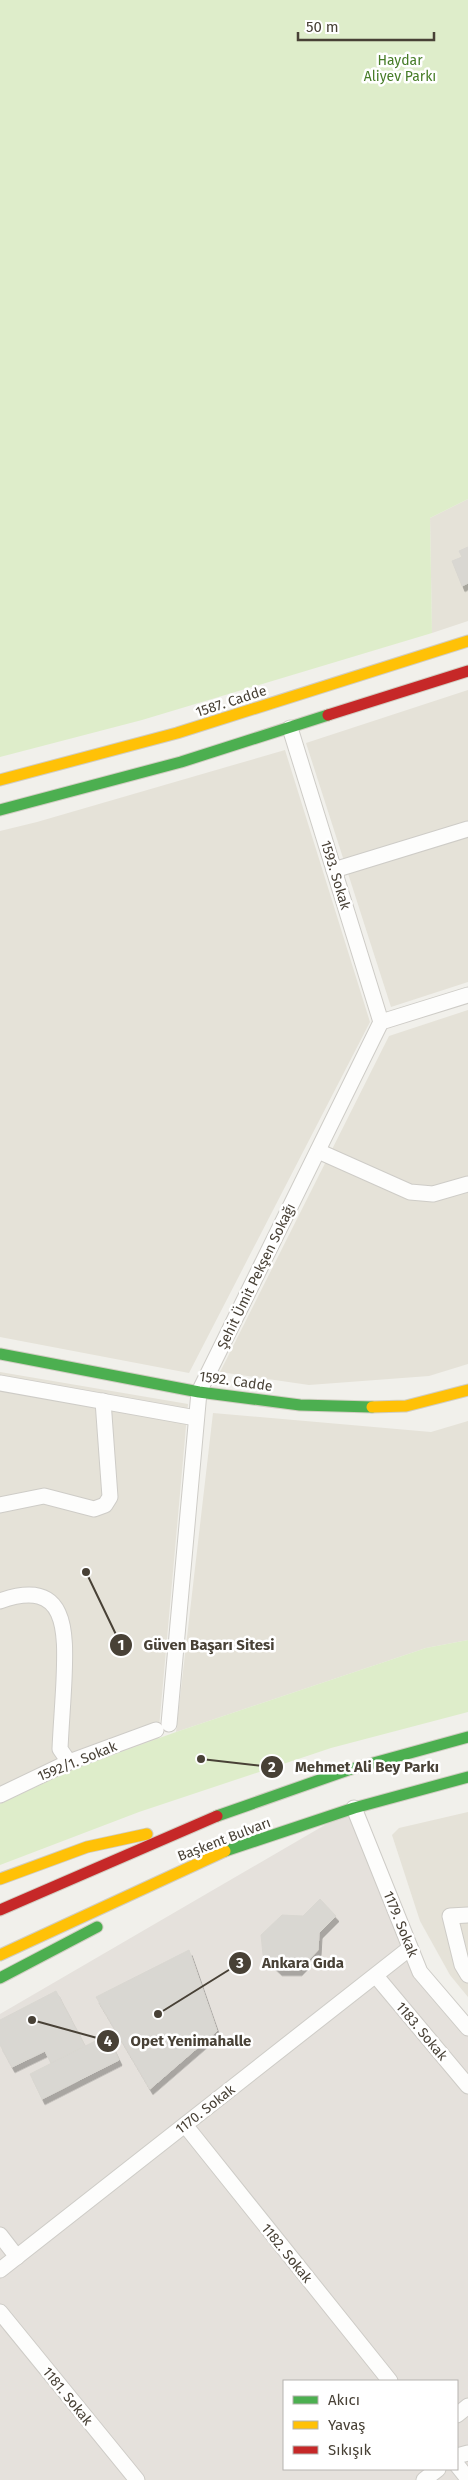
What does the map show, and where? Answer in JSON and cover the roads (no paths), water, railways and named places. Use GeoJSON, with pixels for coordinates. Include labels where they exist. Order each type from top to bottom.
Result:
{"type":"FeatureCollection","features":[{"type":"Feature","properties":{"kind":"main road","name":"1587. Cadde"},"geometry":{"type":"LineString","coordinates":[[0,780],[98,757],[176,734],[468,641]]}},
{"type":"Feature","properties":{"kind":"main road"},"geometry":{"type":"LineString","coordinates":[[0,810],[147,772],[468,671]]}},
{"type":"Feature","properties":{"kind":"main road","name":"1592. Cadde"},"geometry":{"type":"LineString","coordinates":[[0,1354],[198,1392],[300,1405],[364,1408],[417,1404],[468,1390]]}},
{"type":"Feature","properties":{"kind":"main road","name":"Başkent Bulvarı"},"geometry":{"type":"LineString","coordinates":[[0,1910],[206,1820],[348,1770],[468,1737]]}},
{"type":"Feature","properties":{"kind":"main road","name":"Başkent Bulvarı"},"geometry":{"type":"LineString","coordinates":[[0,1955],[221,1852],[354,1808],[468,1776]]}},
{"type":"Feature","properties":{"kind":"main road"},"geometry":{"type":"LineString","coordinates":[[0,1879],[87,1847],[206,1820]]}},
{"type":"Feature","properties":{"kind":"main road"},"geometry":{"type":"LineString","coordinates":[[125,1910],[221,1852]]}},
{"type":"Feature","properties":{"kind":"main road"},"geometry":{"type":"LineString","coordinates":[[0,1978],[109,1920]]}},
{"type":"Feature","properties":{"kind":"street","name":"1593. Sokak"},"geometry":{"type":"LineString","coordinates":[[290,728],[381,1022]]}},
{"type":"Feature","properties":{"kind":"street"},"geometry":{"type":"LineString","coordinates":[[334,870],[468,829]]}},
{"type":"Feature","properties":{"kind":"street"},"geometry":{"type":"LineString","coordinates":[[381,1022],[468,995]]}},
{"type":"Feature","properties":{"kind":"street","name":"Şehit Ümit Pekşen Sokağı"},"geometry":{"type":"LineString","coordinates":[[162,1727],[198,1392],[381,1022]]}},
{"type":"Feature","properties":{"kind":"street"},"geometry":{"type":"LineString","coordinates":[[318,1151],[410,1192],[433,1194],[468,1184]]}},
{"type":"Feature","properties":{"kind":"street"},"geometry":{"type":"LineString","coordinates":[[0,1383],[196,1418]]}},
{"type":"Feature","properties":{"kind":"street"},"geometry":{"type":"LineString","coordinates":[[0,1504],[44,1496],[94,1509],[105,1505],[110,1497],[102,1401]]}},
{"type":"Feature","properties":{"kind":"street"},"geometry":{"type":"LineString","coordinates":[[0,1601],[16,1596],[29,1595],[43,1598],[54,1607],[61,1619],[66,1642],[60,1748],[69,1762]]}},
{"type":"Feature","properties":{"kind":"street","name":"1592/1. Sokak"},"geometry":{"type":"LineString","coordinates":[[0,1795],[69,1762],[162,1727]]}},
{"type":"Feature","properties":{"kind":"street","name":"1179. Sokak"},"geometry":{"type":"LineString","coordinates":[[354,1808],[420,1972],[468,2028]]}},
{"type":"Feature","properties":{"kind":"street"},"geometry":{"type":"LineString","coordinates":[[468,1915],[450,1916],[462,1965],[468,1975]]}},
{"type":"Feature","properties":{"kind":"street","name":"1170. Sokak"},"geometry":{"type":"LineString","coordinates":[[0,2270],[410,1948]]}},
{"type":"Feature","properties":{"kind":"street","name":"1183. Sokak"},"geometry":{"type":"LineString","coordinates":[[376,1976],[468,2086]]}},
{"type":"Feature","properties":{"kind":"street","name":"1182. Sokak"},"geometry":{"type":"LineString","coordinates":[[185,2125],[389,2380]]}},
{"type":"Feature","properties":{"kind":"street"},"geometry":{"type":"LineString","coordinates":[[0,2235],[17,2257]]}},
{"type":"Feature","properties":{"kind":"street","name":"1181. Sokak"},"geometry":{"type":"LineString","coordinates":[[0,2312],[137,2480]]}},
{"type":"Feature","properties":{"kind":"street"},"geometry":{"type":"LineString","coordinates":[[458,2415],[468,2406]]}},
{"type":"Feature","properties":{"kind":"street"},"geometry":{"type":"LineString","coordinates":[[458,2466],[468,2479]]}},
{"type":"Feature","properties":{"kind":"street"},"geometry":{"type":"LineString","coordinates":[[424,2480],[437,2470]]}},
{"type":"Feature","properties":{"kind":"place","name":"Güven Başarı Sitesi"},"geometry":{"type":"Point","coordinates":[86,1572]}},
{"type":"Feature","properties":{"kind":"place","name":"Mehmet Ali Bey Parkı"},"geometry":{"type":"Point","coordinates":[201,1759]}},
{"type":"Feature","properties":{"kind":"place","name":"Ankara Gıda"},"geometry":{"type":"Point","coordinates":[158,2014]}},
{"type":"Feature","properties":{"kind":"place","name":"Opet Yenimahalle"},"geometry":{"type":"Point","coordinates":[32,2020]}},
{"type":"Feature","properties":{"kind":"park label","name":"Haydar Aliyev Parkı"},"geometry":{"type":"Point","coordinates":[400,68]}}]}
